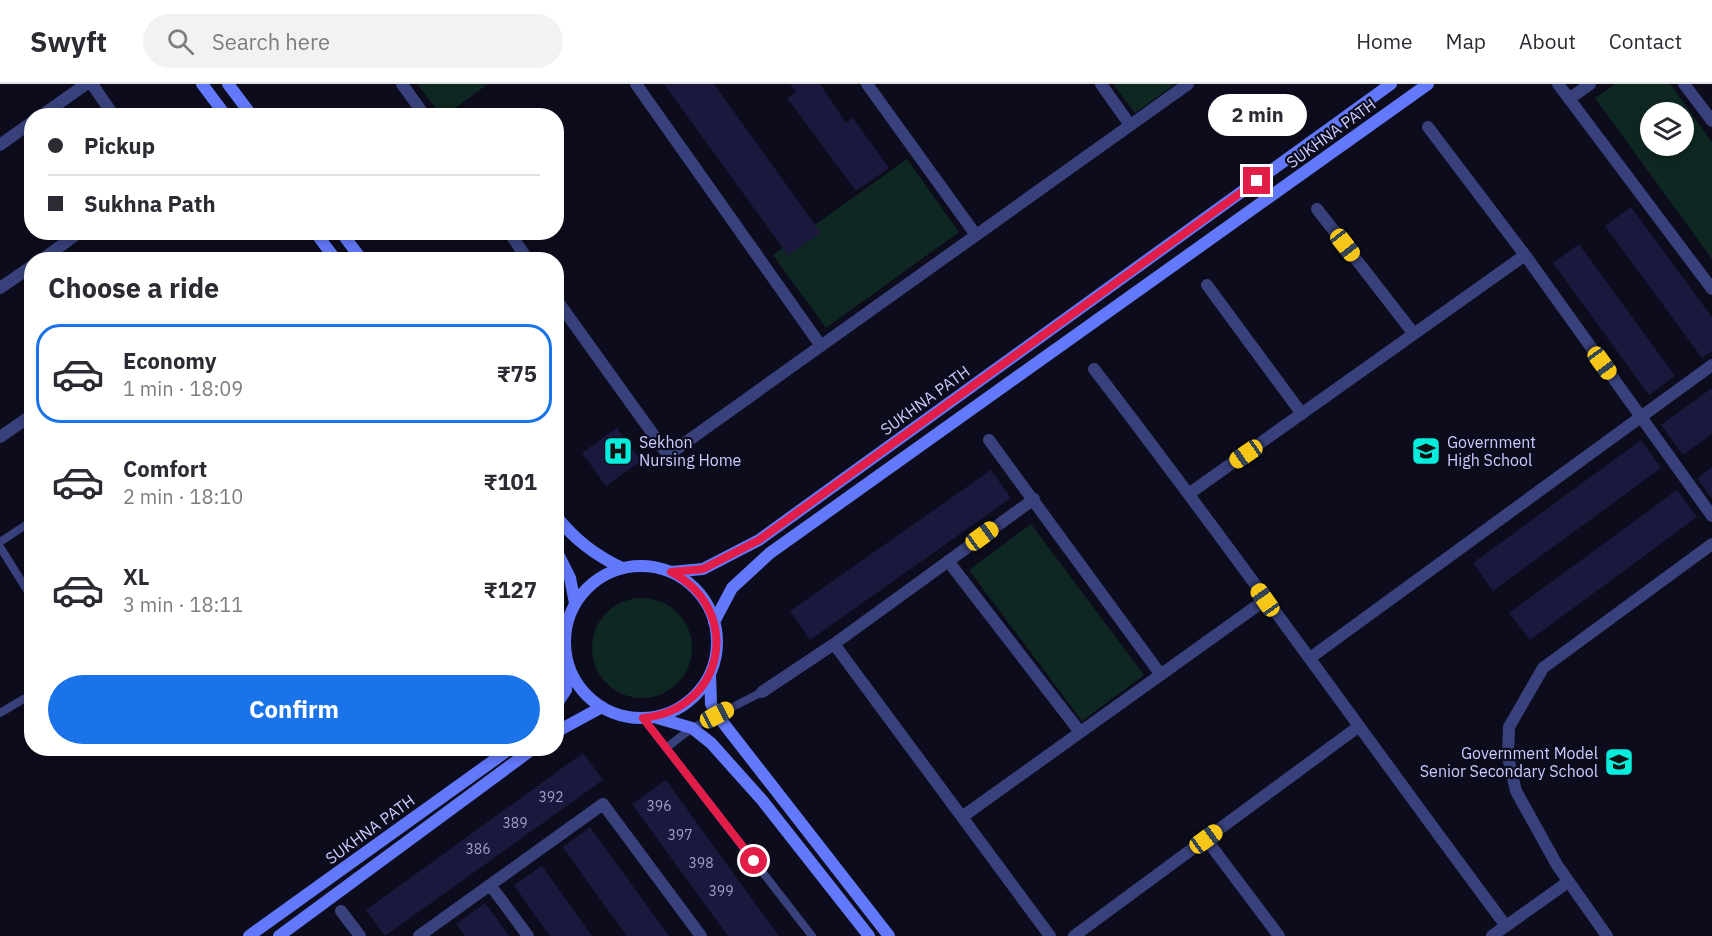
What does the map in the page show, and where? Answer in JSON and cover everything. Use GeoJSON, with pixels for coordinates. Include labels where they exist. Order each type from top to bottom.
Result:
{"type":"FeatureCollection","features":[{"type":"Feature","properties":{"kind":"main road"},"geometry":{"type":"LineString","coordinates":[[202,84],[220,108]]}},
{"type":"Feature","properties":{"kind":"main road"},"geometry":{"type":"LineString","coordinates":[[228,84],[246,108]]}},
{"type":"Feature","properties":{"kind":"main road","name":"SUKHNA PATH"},"geometry":{"type":"LineString","coordinates":[[671,572],[703,569],[759,540],[1391,84]]}},
{"type":"Feature","properties":{"kind":"main road","name":"SUKHNA PATH"},"geometry":{"type":"LineString","coordinates":[[714,622],[732,588],[770,553],[1428,84]]}},
{"type":"Feature","properties":{"kind":"main road"},"geometry":{"type":"LineString","coordinates":[[564,526],[572,536],[599,557],[622,568]]}},
{"type":"Feature","properties":{"kind":"main road"},"geometry":{"type":"LineString","coordinates":[[564,566],[570,578],[575,603]]}},
{"type":"Feature","properties":{"kind":"main road"},"geometry":{"type":"LineString","coordinates":[[564,693],[569,666],[565,634],[575,603],[595,581],[622,568],[647,566],[671,572],[698,592],[714,622],[717,639],[710,673],[711,704],[717,715],[889,936]]}},
{"type":"Feature","properties":{"kind":"main road"},"geometry":{"type":"LineString","coordinates":[[569,666],[581,690],[602,707],[622,715],[648,717],[692,728],[711,743],[762,800],[869,936]]}},
{"type":"Feature","properties":{"kind":"main road"},"geometry":{"type":"LineString","coordinates":[[648,717],[672,712],[688,702],[701,689],[710,673]]}},
{"type":"Feature","properties":{"kind":"main road"},"geometry":{"type":"LineString","coordinates":[[564,728],[602,707]]}},
{"type":"Feature","properties":{"kind":"main road","name":"SUKHNA PATH"},"geometry":{"type":"LineString","coordinates":[[249,936],[500,756]]}},
{"type":"Feature","properties":{"kind":"main road","name":"SUKHNA PATH"},"geometry":{"type":"LineString","coordinates":[[279,936],[523,756]]}},
{"type":"Feature","properties":{"kind":"street"},"geometry":{"type":"LineString","coordinates":[[52,108],[86,84]]}},
{"type":"Feature","properties":{"kind":"street"},"geometry":{"type":"LineString","coordinates":[[92,84],[108,108]]}},
{"type":"Feature","properties":{"kind":"street"},"geometry":{"type":"LineString","coordinates":[[402,84],[419,108]]}},
{"type":"Feature","properties":{"kind":"street"},"geometry":{"type":"LineString","coordinates":[[636,84],[821,346]]}},
{"type":"Feature","properties":{"kind":"street"},"geometry":{"type":"LineString","coordinates":[[867,84],[976,235]]}},
{"type":"Feature","properties":{"kind":"street"},"geometry":{"type":"LineString","coordinates":[[1101,84],[1130,125]]}},
{"type":"Feature","properties":{"kind":"street"},"geometry":{"type":"LineString","coordinates":[[564,310],[668,455],[1188,84]]}},
{"type":"Feature","properties":{"kind":"street"},"geometry":{"type":"LineString","coordinates":[[1558,84],[1712,289]]}},
{"type":"Feature","properties":{"kind":"street"},"geometry":{"type":"LineString","coordinates":[[1569,99],[1590,84]]}},
{"type":"Feature","properties":{"kind":"street"},"geometry":{"type":"LineString","coordinates":[[1684,84],[1712,121]]}},
{"type":"Feature","properties":{"kind":"street"},"geometry":{"type":"LineString","coordinates":[[1428,127],[1525,255],[1712,516]]}},
{"type":"Feature","properties":{"kind":"street"},"geometry":{"type":"LineString","coordinates":[[0,144],[24,128]]}},
{"type":"Feature","properties":{"kind":"street"},"geometry":{"type":"LineString","coordinates":[[1317,209],[1414,334]]}},
{"type":"Feature","properties":{"kind":"street"},"geometry":{"type":"LineString","coordinates":[[52,252],[69,240]]}},
{"type":"Feature","properties":{"kind":"street"},"geometry":{"type":"LineString","coordinates":[[1190,494],[1525,255]]}},
{"type":"Feature","properties":{"kind":"street"},"geometry":{"type":"LineString","coordinates":[[0,288],[24,272]]}},
{"type":"Feature","properties":{"kind":"street"},"geometry":{"type":"LineString","coordinates":[[1207,285],[1302,414]]}},
{"type":"Feature","properties":{"kind":"street"},"geometry":{"type":"LineString","coordinates":[[1310,658],[1712,365]]}},
{"type":"Feature","properties":{"kind":"street"},"geometry":{"type":"LineString","coordinates":[[1094,369],[1190,494],[1265,600],[1506,926]]}},
{"type":"Feature","properties":{"kind":"street"},"geometry":{"type":"LineString","coordinates":[[0,437],[24,420]]}},
{"type":"Feature","properties":{"kind":"street"},"geometry":{"type":"LineString","coordinates":[[989,440],[1161,675]]}},
{"type":"Feature","properties":{"kind":"street"},"geometry":{"type":"LineString","coordinates":[[762,692],[834,644],[1034,499]]}},
{"type":"Feature","properties":{"kind":"street"},"geometry":{"type":"LineString","coordinates":[[1607,936],[1569,882],[1516,791],[1508,757],[1509,727],[1543,668],[1712,544]]}},
{"type":"Feature","properties":{"kind":"street"},"geometry":{"type":"LineString","coordinates":[[948,561],[1080,732]]}},
{"type":"Feature","properties":{"kind":"street"},"geometry":{"type":"LineString","coordinates":[[962,817],[1265,600]]}},
{"type":"Feature","properties":{"kind":"street"},"geometry":{"type":"LineString","coordinates":[[834,644],[1050,936]]}},
{"type":"Feature","properties":{"kind":"street"},"geometry":{"type":"LineString","coordinates":[[1074,936],[1358,727]]}},
{"type":"Feature","properties":{"kind":"street"},"geometry":{"type":"LineString","coordinates":[[419,936],[603,804],[700,936]]}},
{"type":"Feature","properties":{"kind":"street"},"geometry":{"type":"LineString","coordinates":[[1206,839],[1279,936]]}},
{"type":"Feature","properties":{"kind":"street"},"geometry":{"type":"LineString","coordinates":[[1492,936],[1569,882]]}},
{"type":"Feature","properties":{"kind":"street"},"geometry":{"type":"LineString","coordinates":[[491,886],[528,936]]}},
{"type":"Feature","properties":{"kind":"street"},"geometry":{"type":"LineString","coordinates":[[341,911],[360,936]]}},
{"type":"Feature","properties":{"kind":"lane"},"geometry":{"type":"LineString","coordinates":[[0,542],[24,526]]}},
{"type":"Feature","properties":{"kind":"lane"},"geometry":{"type":"LineString","coordinates":[[0,547],[24,585]]}},
{"type":"Feature","properties":{"kind":"lane"},"geometry":{"type":"LineString","coordinates":[[666,748],[692,728],[762,692]]}},
{"type":"Feature","properties":{"kind":"lane"},"geometry":{"type":"LineString","coordinates":[[0,713],[24,699]]}},
{"type":"Feature","properties":{"kind":"lane"},"geometry":{"type":"LineString","coordinates":[[648,717],[666,748],[812,936]]}},
{"type":"Feature","properties":{"kind":"green space"},"geometry":{"type":"Polygon","coordinates":[[[417,84],[488,84],[455,108],[436,108],[417,84]]]}},
{"type":"Feature","properties":{"kind":"green space"},"geometry":{"type":"Polygon","coordinates":[[[1113,84],[1175,84],[1135,113],[1113,84]]]}},
{"type":"Feature","properties":{"kind":"green space"},"geometry":{"type":"Polygon","coordinates":[[[1615,84],[1670,84],[1683,102],[1640,102],[1640,156],[1694,156],[1694,117],[1712,142],[1712,259],[1595,98],[1615,84]]]}},
{"type":"Feature","properties":{"kind":"green space"},"geometry":{"type":"Polygon","coordinates":[[[907,159],[959,232],[826,328],[773,255],[907,159]]]}},
{"type":"Feature","properties":{"kind":"green space"},"geometry":{"type":"Polygon","coordinates":[[[1031,524],[1144,675],[1082,721],[969,570],[1031,524]]]}},
{"type":"Feature","properties":{"kind":"green space"},"geometry":{"type":"Polygon","coordinates":[[[642,598],[670,606],[684,620],[692,648],[684,676],[670,690],[642,698],[614,690],[600,676],[592,648],[600,620],[614,606],[642,598]]]}},
{"type":"Feature","properties":{"kind":"building"},"geometry":{"type":"Polygon","coordinates":[[[664,84],[714,84],[821,233],[788,255],[664,84]]]}},
{"type":"Feature","properties":{"kind":"building"},"geometry":{"type":"Polygon","coordinates":[[[790,84],[820,84],[846,123],[853,118],[889,168],[856,191],[787,98],[796,92],[790,84]]]}},
{"type":"Feature","properties":{"kind":"building"},"geometry":{"type":"Polygon","coordinates":[[[1631,207],[1712,317],[1712,351],[1702,358],[1605,226],[1631,207]]]}},
{"type":"Feature","properties":{"kind":"building"},"geometry":{"type":"Polygon","coordinates":[[[1579,244],[1675,376],[1649,395],[1553,263],[1579,244]]]}},
{"type":"Feature","properties":{"kind":"building"},"geometry":{"type":"Polygon","coordinates":[[[1712,388],[1712,434],[1683,455],[1661,425],[1712,388]]]}},
{"type":"Feature","properties":{"kind":"building"},"geometry":{"type":"Polygon","coordinates":[[[617,428],[641,461],[606,486],[582,453],[617,428]]]}},
{"type":"Feature","properties":{"kind":"building"},"geometry":{"type":"Polygon","coordinates":[[[1641,440],[1661,468],[1493,591],[1473,563],[1641,440]]]}},
{"type":"Feature","properties":{"kind":"building"},"geometry":{"type":"Polygon","coordinates":[[[1712,467],[1712,499],[1697,478],[1712,467]]]}},
{"type":"Feature","properties":{"kind":"building"},"geometry":{"type":"Polygon","coordinates":[[[991,470],[1011,498],[810,640],[790,611],[991,470]]]}},
{"type":"Feature","properties":{"kind":"building"},"geometry":{"type":"Polygon","coordinates":[[[1677,490],[1697,517],[1530,640],[1509,613],[1677,490]]]}},
{"type":"Feature","properties":{"kind":"building"},"geometry":{"type":"Polygon","coordinates":[[[583,753],[603,780],[385,936],[366,910],[583,753]]]}},
{"type":"Feature","properties":{"kind":"building"},"geometry":{"type":"Polygon","coordinates":[[[666,780],[779,936],[728,936],[632,804],[666,780]]]}},
{"type":"Feature","properties":{"kind":"building"},"geometry":{"type":"Polygon","coordinates":[[[590,827],[669,936],[627,936],[589,884],[563,847],[590,827]]]}},
{"type":"Feature","properties":{"kind":"building"},"geometry":{"type":"Polygon","coordinates":[[[542,866],[592,936],[550,936],[531,910],[514,885],[542,866]]]}},
{"type":"Feature","properties":{"kind":"building"},"geometry":{"type":"Polygon","coordinates":[[[485,903],[509,936],[465,936],[456,924],[485,903]]]}},
{"type":"Feature","properties":{"kind":"place","name":"Sekhon Nursing Home"},"geometry":{"type":"Point","coordinates":[618,451]}},
{"type":"Feature","properties":{"kind":"place","name":"Government High School"},"geometry":{"type":"Point","coordinates":[1426,451]}},
{"type":"Feature","properties":{"kind":"place","name":"Government Model Senior Secondary School"},"geometry":{"type":"Point","coordinates":[1619,762]}},
{"type":"Feature","properties":{"kind":"route"},"geometry":{"type":"LineString","coordinates":[[754,861],[643,718],[672,712],[688,702],[701,689],[716,656],[717,639],[710,609],[694,587],[671,572],[703,569],[759,540],[1257,181]]}}]}
